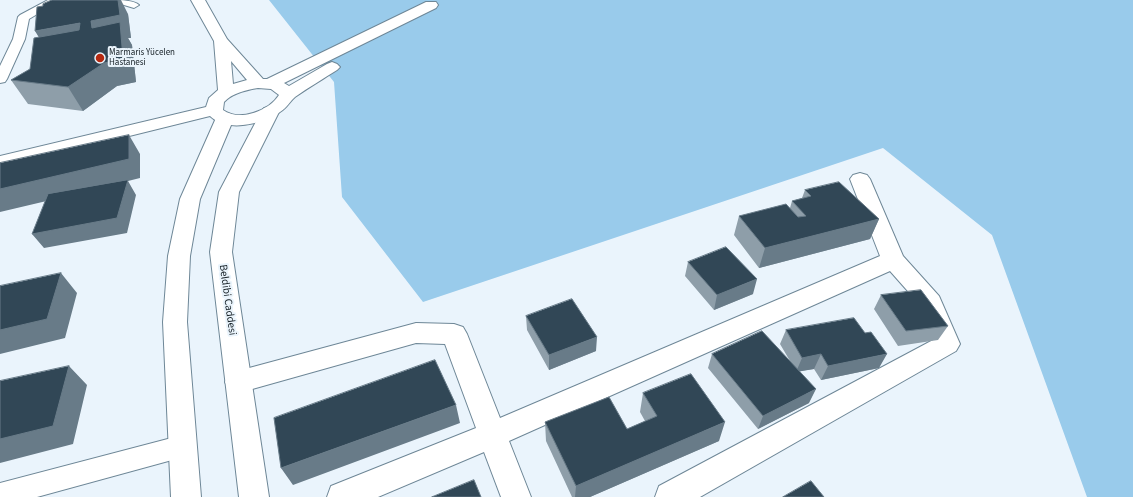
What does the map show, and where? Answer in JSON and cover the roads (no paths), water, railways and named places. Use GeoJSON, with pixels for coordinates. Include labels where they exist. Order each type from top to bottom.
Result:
{"type":"FeatureCollection","features":[{"type":"Feature","properties":{"kind":"street"},"geometry":{"type":"LineString","coordinates":[[198,0],[220,41],[264,83]]}},
{"type":"Feature","properties":{"kind":"street"},"geometry":{"type":"LineString","coordinates":[[264,83],[434,2]]}},
{"type":"Feature","properties":{"kind":"street"},"geometry":{"type":"LineString","coordinates":[[0,162],[220,114],[247,119],[270,112],[284,101],[287,95],[434,2]]}},
{"type":"Feature","properties":{"kind":"street"},"geometry":{"type":"LineString","coordinates":[[220,41],[226,93]]}},
{"type":"Feature","properties":{"kind":"street"},"geometry":{"type":"LineString","coordinates":[[220,114],[214,105],[218,99],[226,93],[246,85],[264,83],[278,86],[284,90],[287,95]]}},
{"type":"Feature","properties":{"kind":"street","name":"Beldibi Caddesi"},"geometry":{"type":"LineString","coordinates":[[254,497],[221,252],[229,192],[270,112]]}},
{"type":"Feature","properties":{"kind":"street"},"geometry":{"type":"LineString","coordinates":[[186,497],[175,322],[179,256],[190,199],[220,114]]}},
{"type":"Feature","properties":{"kind":"street"},"geometry":{"type":"LineString","coordinates":[[670,497],[948,344],[931,302],[893,260],[860,179]]}},
{"type":"Feature","properties":{"kind":"street"},"geometry":{"type":"LineString","coordinates":[[342,497],[492,435],[893,260]]}},
{"type":"Feature","properties":{"kind":"street"},"geometry":{"type":"LineString","coordinates":[[238,382],[416,333],[454,334],[516,497]]}},
{"type":"Feature","properties":{"kind":"lane"},"geometry":{"type":"LineString","coordinates":[[0,79],[19,39],[24,17],[56,0]]}},
{"type":"Feature","properties":{"kind":"lane"},"geometry":{"type":"LineString","coordinates":[[118,0],[134,5]]}},
{"type":"Feature","properties":{"kind":"lane"},"geometry":{"type":"LineString","coordinates":[[0,495],[183,446]]}},
{"type":"Feature","properties":{"kind":"place","name":"Marmaris Yücelen Hastanesi"},"geometry":{"type":"Point","coordinates":[100,58]}}]}
